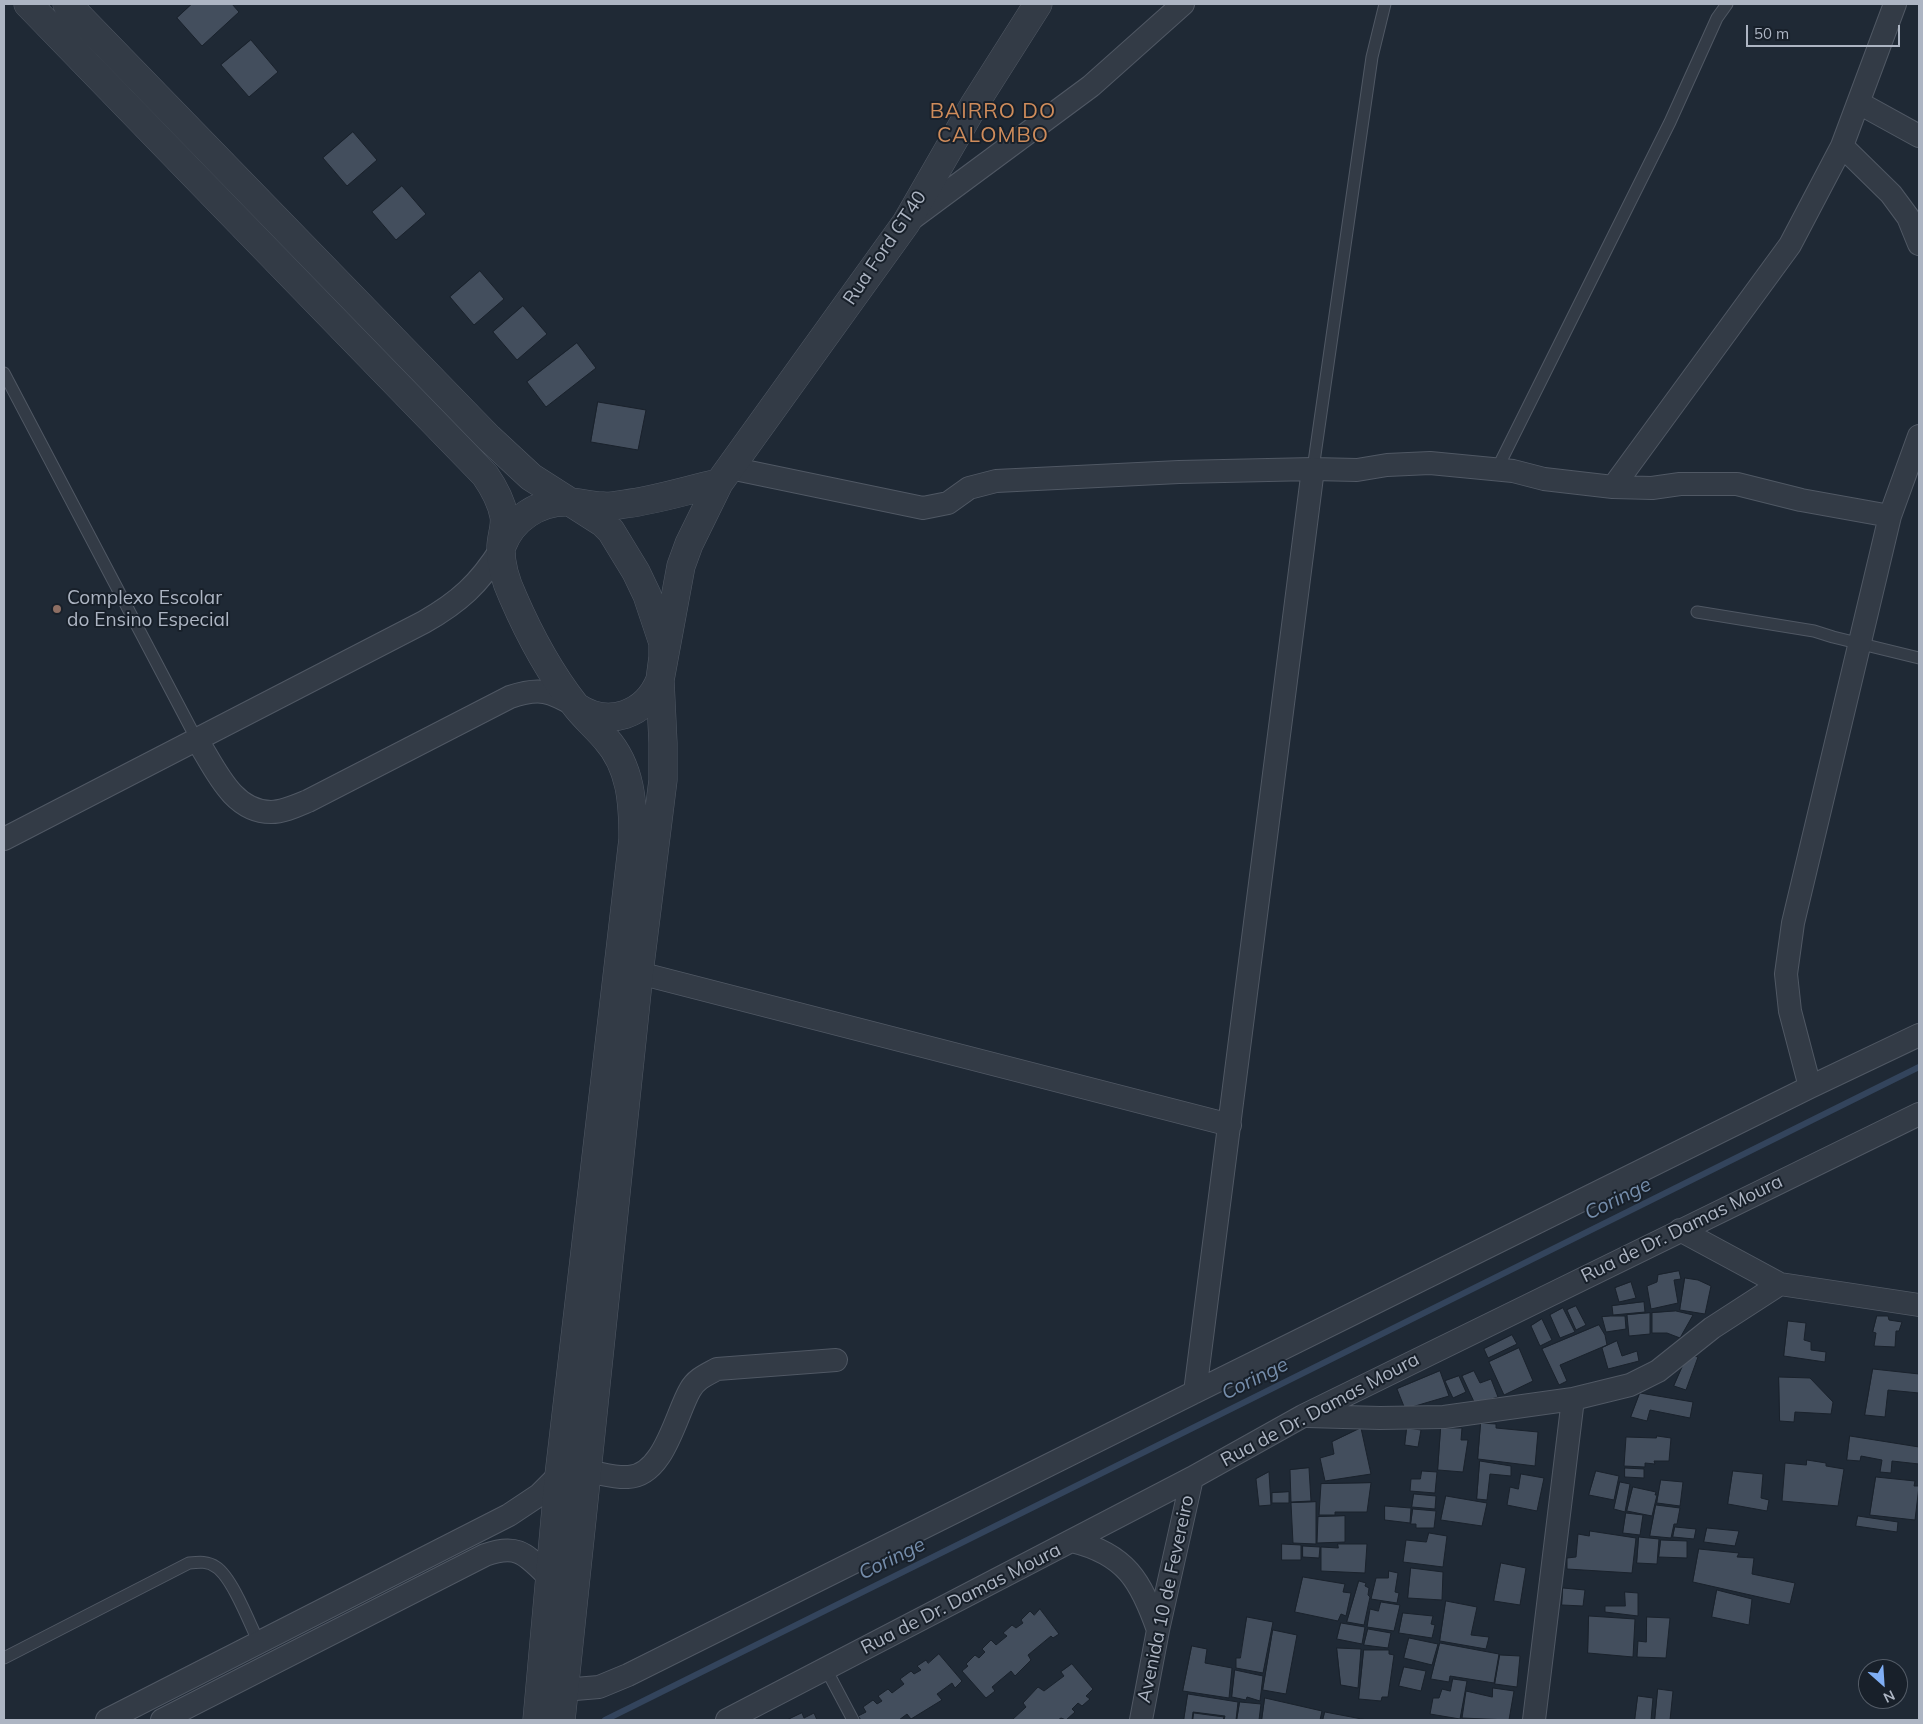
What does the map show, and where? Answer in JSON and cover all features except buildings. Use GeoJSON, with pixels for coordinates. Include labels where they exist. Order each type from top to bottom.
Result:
{"type":"FeatureCollection","features":[{"type":"Feature","properties":{"kind":"street"},"geometry":{"type":"LineString","coordinates":[[28,4],[486,475],[500,502],[504,518],[501,549],[504,573],[521,616],[558,681],[576,706],[608,740],[620,760],[628,781],[633,802],[634,839],[559,1476],[537,1720]]}},
{"type":"Feature","properties":{"kind":"street"},"geometry":{"type":"LineString","coordinates":[[67,4],[489,438],[531,477],[611,531],[636,572],[647,595],[663,643],[660,680],[663,780],[639,973],[561,1720]]}},
{"type":"Feature","properties":{"kind":"street","name":"Rua Ford GT40"},"geometry":{"type":"LineString","coordinates":[[660,680],[681,566],[689,544],[724,476],[906,223],[974,105],[1038,4]]}},
{"type":"Feature","properties":{"kind":"street"},"geometry":{"type":"LineString","coordinates":[[906,223],[1091,86],[1183,4]]}},
{"type":"Feature","properties":{"kind":"street"},"geometry":{"type":"LineString","coordinates":[[1613,487],[1790,245],[1842,146],[1860,103],[1895,4]]}},
{"type":"Feature","properties":{"kind":"street"},"geometry":{"type":"LineString","coordinates":[[1860,103],[1919,136]]}},
{"type":"Feature","properties":{"kind":"street"},"geometry":{"type":"LineString","coordinates":[[1842,146],[1891,194],[1908,217],[1919,244]]}},
{"type":"Feature","properties":{"kind":"street"},"geometry":{"type":"LineString","coordinates":[[1810,1087],[1790,1011],[1786,974],[1793,924],[1890,516],[1919,436]]}},
{"type":"Feature","properties":{"kind":"street"},"geometry":{"type":"LineString","coordinates":[[4,839],[443,611],[476,584],[488,570],[511,528],[527,514],[548,504],[568,502],[602,506],[626,504],[650,500],[724,476],[923,508],[948,502],[969,488],[996,481],[1179,472],[1357,470],[1387,465],[1430,463],[1513,471],[1544,479],[1613,487],[1652,488],[1680,484],[1737,484],[1800,500],[1890,516]]}},
{"type":"Feature","properties":{"kind":"street"},"geometry":{"type":"LineString","coordinates":[[1195,1392],[1313,469]]}},
{"type":"Feature","properties":{"kind":"street"},"geometry":{"type":"LineString","coordinates":[[197,740],[229,790],[240,802],[256,811],[272,812],[308,801],[510,697],[523,693],[550,693],[586,713],[608,718],[620,716],[636,709],[655,691],[660,680]]}},
{"type":"Feature","properties":{"kind":"street"},"geometry":{"type":"LineString","coordinates":[[639,973],[1230,1124]]}},
{"type":"Feature","properties":{"kind":"street"},"geometry":{"type":"LineString","coordinates":[[563,1690],[599,1687],[628,1675],[1810,1087],[1919,1035]]}},
{"type":"Feature","properties":{"kind":"street","name":"Rua de Dr. Damas Moura"},"geometry":{"type":"LineString","coordinates":[[728,1720],[1192,1478],[1303,1416],[1919,1114]]}},
{"type":"Feature","properties":{"kind":"street"},"geometry":{"type":"LineString","coordinates":[[1680,1230],[1780,1284],[1919,1304]]}},
{"type":"Feature","properties":{"kind":"street"},"geometry":{"type":"LineString","coordinates":[[1303,1416],[1444,1417],[1573,1399],[1630,1385],[1658,1371],[1712,1328],[1780,1284]]}},
{"type":"Feature","properties":{"kind":"street"},"geometry":{"type":"LineString","coordinates":[[586,1471],[630,1477],[644,1472],[654,1463],[668,1442],[690,1389],[700,1378],[717,1369],[836,1360]]}},
{"type":"Feature","properties":{"kind":"street"},"geometry":{"type":"LineString","coordinates":[[1534,1720],[1573,1399]]}},
{"type":"Feature","properties":{"kind":"street"},"geometry":{"type":"LineString","coordinates":[[106,1720],[509,1514],[539,1495],[559,1476]]}},
{"type":"Feature","properties":{"kind":"street","name":"Avenida 10 de Fevereiro"},"geometry":{"type":"LineString","coordinates":[[1141,1720],[1158,1630],[1192,1478]]}},
{"type":"Feature","properties":{"kind":"street"},"geometry":{"type":"LineString","coordinates":[[1072,1541],[1092,1546],[1124,1567],[1144,1594],[1158,1630]]}},
{"type":"Feature","properties":{"kind":"street"},"geometry":{"type":"LineString","coordinates":[[162,1720],[485,1555],[501,1550],[514,1550],[527,1556],[550,1578]]}},
{"type":"Feature","properties":{"kind":"lane"},"geometry":{"type":"LineString","coordinates":[[1313,469],[1372,57],[1385,4]]}},
{"type":"Feature","properties":{"kind":"lane"},"geometry":{"type":"LineString","coordinates":[[1497,469],[1670,122],[1717,18],[1727,4]]}},
{"type":"Feature","properties":{"kind":"lane"},"geometry":{"type":"LineString","coordinates":[[4,373],[197,740]]}},
{"type":"Feature","properties":{"kind":"lane"},"geometry":{"type":"LineString","coordinates":[[1697,612],[1814,631],[1919,658]]}},
{"type":"Feature","properties":{"kind":"lane"},"geometry":{"type":"LineString","coordinates":[[4,1658],[189,1563],[204,1562],[216,1566],[226,1576],[259,1642]]}},
{"type":"Feature","properties":{"kind":"lane"},"geometry":{"type":"LineString","coordinates":[[826,1669],[853,1720]]}},
{"type":"Feature","properties":{"kind":"waterway","name":"Coringe"},"geometry":{"type":"LineString","coordinates":[[605,1720],[1919,1067]]}},
{"type":"Feature","properties":{"kind":"place","name":"Complexo Escolar do Ensino Especial"},"geometry":{"type":"Point","coordinates":[57,609]}},
{"type":"Feature","properties":{"kind":"district","name":"BAIRRO DO CALOMBO"},"geometry":{"type":"Point","coordinates":[993,124]}}]}
